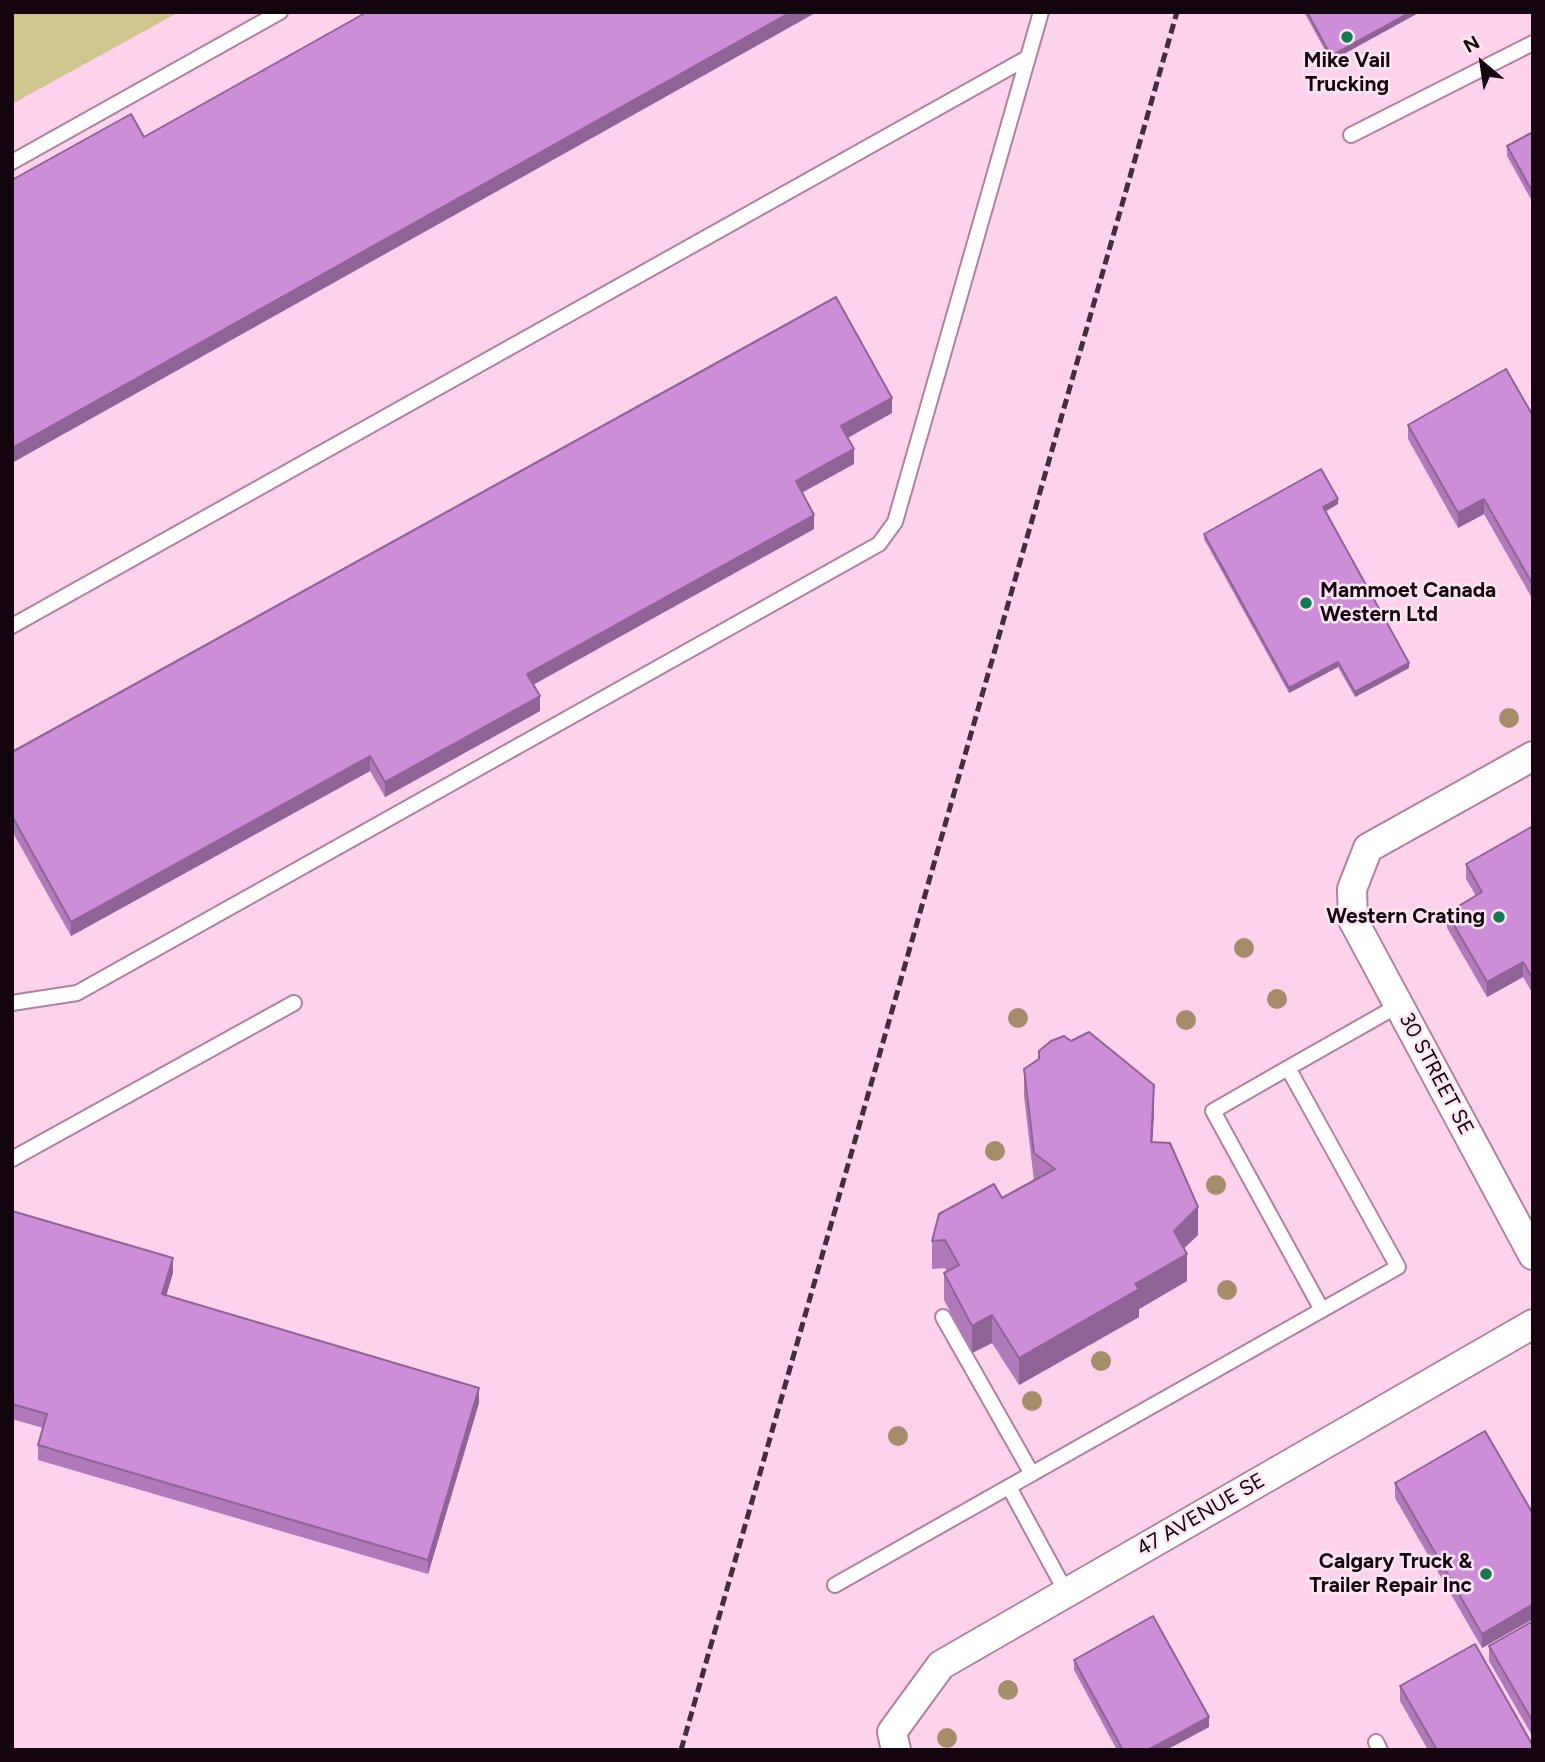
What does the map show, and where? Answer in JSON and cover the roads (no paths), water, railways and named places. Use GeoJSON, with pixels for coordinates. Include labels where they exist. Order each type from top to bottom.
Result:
{"type":"FeatureCollection","features":[{"type":"Feature","properties":{"kind":"street","name":"30 STREET SE"},"geometry":{"type":"LineString","coordinates":[[1533,756],[1368,848],[1352,889],[1353,920],[1533,1255]]}},
{"type":"Feature","properties":{"kind":"street","name":"47 AVENUE SE"},"geometry":{"type":"LineString","coordinates":[[894,1741],[942,1665],[1533,1324]]}},
{"type":"Feature","properties":{"kind":"lane"},"geometry":{"type":"LineString","coordinates":[[12,162],[280,12]]}},
{"type":"Feature","properties":{"kind":"lane"},"geometry":{"type":"LineString","coordinates":[[12,1003],[77,993],[879,544],[895,522],[1041,12]]}},
{"type":"Feature","properties":{"kind":"lane"},"geometry":{"type":"LineString","coordinates":[[1351,135],[1533,43]]}},
{"type":"Feature","properties":{"kind":"lane"},"geometry":{"type":"LineString","coordinates":[[12,625],[1027,58]]}},
{"type":"Feature","properties":{"kind":"lane"},"geometry":{"type":"LineString","coordinates":[[12,1159],[294,1003]]}},
{"type":"Feature","properties":{"kind":"lane"},"geometry":{"type":"LineString","coordinates":[[1322,1310],[1213,1111],[1399,1005]]}},
{"type":"Feature","properties":{"kind":"lane"},"geometry":{"type":"LineString","coordinates":[[835,1586],[1398,1268],[1288,1068]]}},
{"type":"Feature","properties":{"kind":"lane"},"geometry":{"type":"LineString","coordinates":[[943,1317],[1032,1474]]}},
{"type":"Feature","properties":{"kind":"lane"},"geometry":{"type":"LineString","coordinates":[[1009,1487],[1066,1592]]}},
{"type":"Feature","properties":{"kind":"railway"},"geometry":{"type":"LineString","coordinates":[[681,1750],[1177,12]]}},
{"type":"Feature","properties":{"kind":"place","name":"Mike Vail Trucking"},"geometry":{"type":"Point","coordinates":[1347,37]}},
{"type":"Feature","properties":{"kind":"place","name":"Mammoet Canada Western Ltd"},"geometry":{"type":"Point","coordinates":[1306,603]}},
{"type":"Feature","properties":{"kind":"place","name":"Western Crating"},"geometry":{"type":"Point","coordinates":[1499,917]}},
{"type":"Feature","properties":{"kind":"place","name":"Calgary Truck & Trailer Repair Inc"},"geometry":{"type":"Point","coordinates":[1486,1574]}}]}
